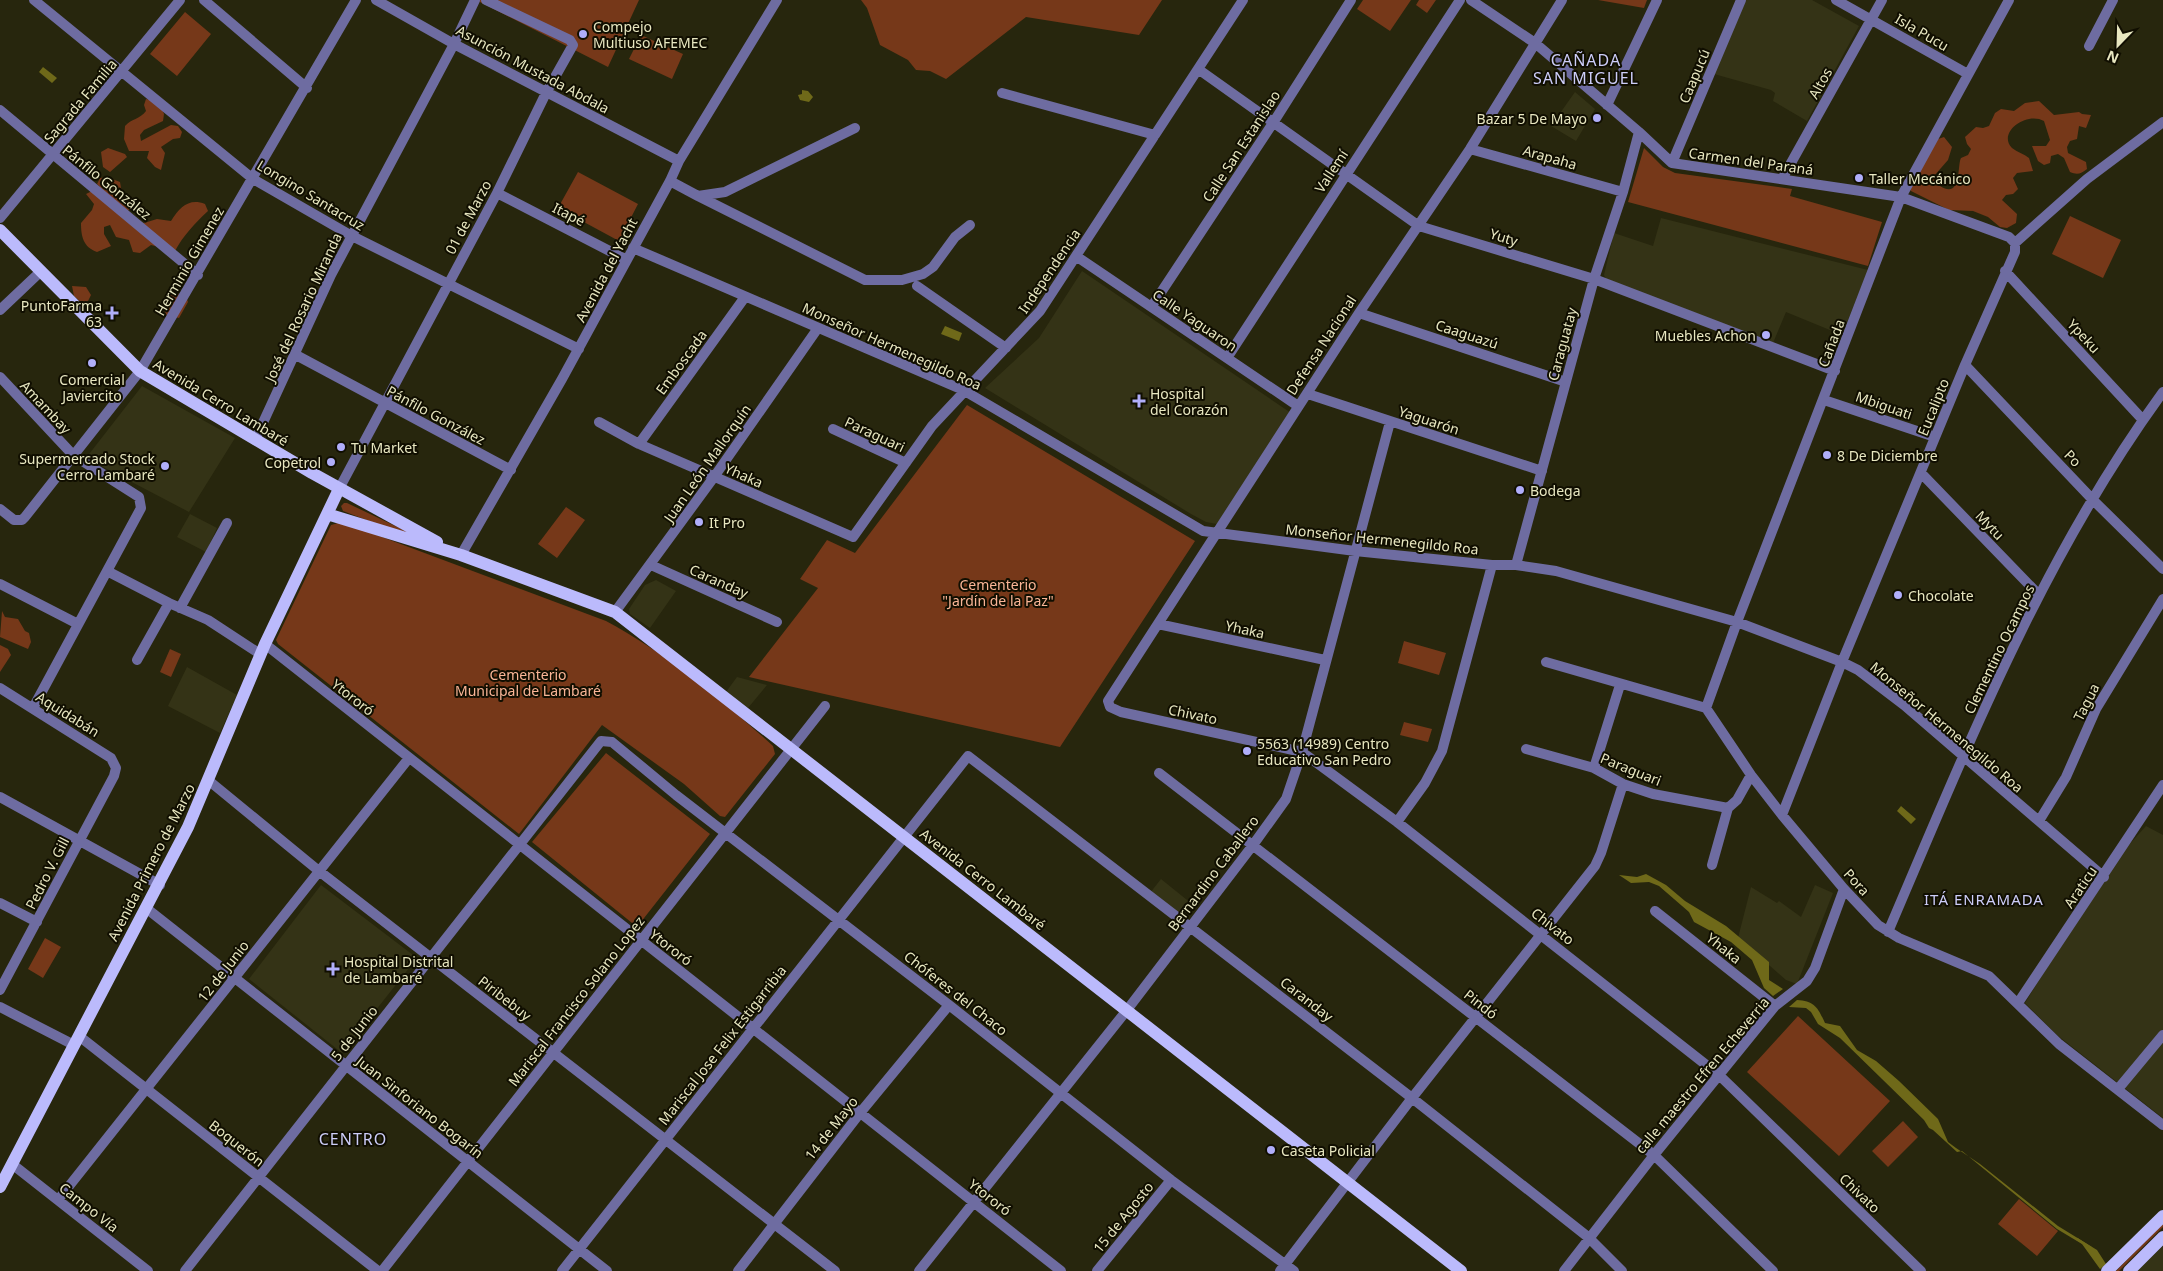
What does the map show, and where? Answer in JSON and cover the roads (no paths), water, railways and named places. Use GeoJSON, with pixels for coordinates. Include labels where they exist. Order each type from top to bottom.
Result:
{"type":"FeatureCollection","features":[{"type":"Feature","properties":{"kind":"main road","name":"Avenida Cerro Lambaré"},"geometry":{"type":"LineString","coordinates":[[0,230],[140,371],[339,489],[461,555]]}},
{"type":"Feature","properties":{"kind":"main road","name":"Avenida Primero de Marzo"},"geometry":{"type":"LineString","coordinates":[[0,1187],[146,908],[160,885],[208,780],[262,649],[339,489]]}},
{"type":"Feature","properties":{"kind":"main road","name":"Avenida Cerro Lambaré"},"geometry":{"type":"LineString","coordinates":[[327,514],[461,555],[615,612],[1461,1271]]}},
{"type":"Feature","properties":{"kind":"main road"},"geometry":{"type":"LineString","coordinates":[[2107,1271],[2163,1216]]}},
{"type":"Feature","properties":{"kind":"main road"},"geometry":{"type":"LineString","coordinates":[[2129,1271],[2163,1237]]}},
{"type":"Feature","properties":{"kind":"street","name":"Longino Santacruz"},"geometry":{"type":"LineString","coordinates":[[34,0],[253,179],[352,236],[579,349]]}},
{"type":"Feature","properties":{"kind":"street","name":"Sagrada Familia"},"geometry":{"type":"LineString","coordinates":[[0,218],[180,0]]}},
{"type":"Feature","properties":{"kind":"street"},"geometry":{"type":"LineString","coordinates":[[204,0],[307,88]]}},
{"type":"Feature","properties":{"kind":"street","name":"Herminio Gimenez"},"geometry":{"type":"LineString","coordinates":[[0,509],[14,520],[22,520],[140,371],[307,88],[356,0]]}},
{"type":"Feature","properties":{"kind":"street","name":"Asunción Mustada Abdala"},"geometry":{"type":"LineString","coordinates":[[376,0],[454,44],[678,161]]}},
{"type":"Feature","properties":{"kind":"street","name":"José del Rosario Miranda"},"geometry":{"type":"LineString","coordinates":[[255,440],[296,355],[331,275],[454,44],[475,0]]}},
{"type":"Feature","properties":{"kind":"street","name":"01 de Marzo"},"geometry":{"type":"LineString","coordinates":[[339,489],[497,193],[546,93],[573,45],[570,40],[486,0]]}},
{"type":"Feature","properties":{"kind":"street","name":"Avenida del Yacht"},"geometry":{"type":"LineString","coordinates":[[461,555],[579,349],[670,181],[678,161],[777,0]]}},
{"type":"Feature","properties":{"kind":"street","name":"Independencia"},"geometry":{"type":"LineString","coordinates":[[852,538],[932,426],[963,390],[1040,311],[1243,0]]}},
{"type":"Feature","properties":{"kind":"street","name":"Calle San Estanislao"},"geometry":{"type":"LineString","coordinates":[[1152,306],[1274,123],[1350,0]]}},
{"type":"Feature","properties":{"kind":"street","name":"Vallemí"},"geometry":{"type":"LineString","coordinates":[[1227,358],[1460,0]]}},
{"type":"Feature","properties":{"kind":"street","name":"Carmen del Paraná"},"geometry":{"type":"LineString","coordinates":[[1471,0],[1535,43],[1640,132],[1672,164],[1901,196],[2009,237],[2015,243]]}},
{"type":"Feature","properties":{"kind":"street","name":"Defensa Nacional"},"geometry":{"type":"LineString","coordinates":[[1110,707],[1108,701],[1110,695],[1158,624],[1298,406],[1308,394],[1359,313],[1470,149],[1562,0]]}},
{"type":"Feature","properties":{"kind":"street"},"geometry":{"type":"LineString","coordinates":[[1607,105],[1657,0]]}},
{"type":"Feature","properties":{"kind":"street","name":"Caapucú"},"geometry":{"type":"LineString","coordinates":[[1672,164],[1741,0]]}},
{"type":"Feature","properties":{"kind":"street","name":"Isla Pucu"},"geometry":{"type":"LineString","coordinates":[[1836,0],[1968,74]]}},
{"type":"Feature","properties":{"kind":"street","name":"Altos"},"geometry":{"type":"LineString","coordinates":[[1782,179],[1882,0]]}},
{"type":"Feature","properties":{"kind":"street","name":"Cañada"},"geometry":{"type":"LineString","coordinates":[[1706,708],[1737,622],[1901,196],[2009,0]]}},
{"type":"Feature","properties":{"kind":"street"},"geometry":{"type":"LineString","coordinates":[[2089,46],[2113,0]]}},
{"type":"Feature","properties":{"kind":"street","name":"Yuty"},"geometry":{"type":"LineString","coordinates":[[1198,69],[1419,226],[1594,279],[1835,371]]}},
{"type":"Feature","properties":{"kind":"street"},"geometry":{"type":"LineString","coordinates":[[1002,93],[1155,135]]}},
{"type":"Feature","properties":{"kind":"street","name":"Pánfilo González"},"geometry":{"type":"LineString","coordinates":[[0,110],[198,275]]}},
{"type":"Feature","properties":{"kind":"street"},"geometry":{"type":"LineString","coordinates":[[2015,243],[2087,179],[2163,122]]}},
{"type":"Feature","properties":{"kind":"street"},"geometry":{"type":"LineString","coordinates":[[698,196],[725,192],[855,128]]}},
{"type":"Feature","properties":{"kind":"street","name":"Caraguatay"},"geometry":{"type":"LineString","coordinates":[[1516,565],[1594,279],[1623,192],[1640,132]]}},
{"type":"Feature","properties":{"kind":"street","name":"Arapaha"},"geometry":{"type":"LineString","coordinates":[[1470,149],[1623,192]]}},
{"type":"Feature","properties":{"kind":"street"},"geometry":{"type":"LineString","coordinates":[[670,181],[865,280],[902,280],[923,274],[933,267],[955,237],[970,225]]}},
{"type":"Feature","properties":{"kind":"street","name":"Itapé"},"geometry":{"type":"LineString","coordinates":[[497,193],[627,260]]}},
{"type":"Feature","properties":{"kind":"street","name":"Eucalipto"},"geometry":{"type":"LineString","coordinates":[[1782,814],[1842,662],[2014,252],[2015,243]]}},
{"type":"Feature","properties":{"kind":"street","name":"Monseñor Hermenegildo Roa"},"geometry":{"type":"LineString","coordinates":[[633,248],[963,390],[1184,522],[1203,531],[1355,550],[1492,565],[1516,565],[1556,571],[1737,622],[1842,662],[1858,670],[1904,705],[2104,877]]}},
{"type":"Feature","properties":{"kind":"street","name":"Calle Yaguaron"},"geometry":{"type":"LineString","coordinates":[[1076,256],[1298,406]]}},
{"type":"Feature","properties":{"kind":"street","name":"Ypeku"},"geometry":{"type":"LineString","coordinates":[[2006,271],[2143,420]]}},
{"type":"Feature","properties":{"kind":"street"},"geometry":{"type":"LineString","coordinates":[[0,310],[40,272]]}},
{"type":"Feature","properties":{"kind":"street"},"geometry":{"type":"LineString","coordinates":[[917,286],[1006,348]]}},
{"type":"Feature","properties":{"kind":"street","name":"Emboscada"},"geometry":{"type":"LineString","coordinates":[[639,444],[745,297]]}},
{"type":"Feature","properties":{"kind":"street","name":"Caaguazú"},"geometry":{"type":"LineString","coordinates":[[1359,313],[1566,382]]}},
{"type":"Feature","properties":{"kind":"street","name":"Juan León Mallorquín"},"geometry":{"type":"LineString","coordinates":[[615,612],[714,477],[818,328]]}},
{"type":"Feature","properties":{"kind":"street","name":"Pánfilo González"},"geometry":{"type":"LineString","coordinates":[[296,355],[510,470]]}},
{"type":"Feature","properties":{"kind":"street","name":"Po"},"geometry":{"type":"LineString","coordinates":[[1965,365],[2163,569]]}},
{"type":"Feature","properties":{"kind":"street","name":"Amambay"},"geometry":{"type":"LineString","coordinates":[[0,377],[72,455],[139,497],[142,502],[141,508],[107,571]]}},
{"type":"Feature","properties":{"kind":"street","name":"Clementino Ocampos"},"geometry":{"type":"LineString","coordinates":[[1888,932],[1963,757],[2039,595],[2094,500],[2143,420],[2163,392]]}},
{"type":"Feature","properties":{"kind":"street","name":"Yaguarón"},"geometry":{"type":"LineString","coordinates":[[1308,394],[1542,471]]}},
{"type":"Feature","properties":{"kind":"street","name":"Mbiguati"},"geometry":{"type":"LineString","coordinates":[[1824,400],[1935,437]]}},
{"type":"Feature","properties":{"kind":"street","name":"Yhaka"},"geometry":{"type":"LineString","coordinates":[[599,422],[639,444],[852,538]]}},
{"type":"Feature","properties":{"kind":"street","name":"Bernardino Caballero"},"geometry":{"type":"LineString","coordinates":[[919,1271],[1127,1010],[1286,799],[1302,752],[1390,422]]}},
{"type":"Feature","properties":{"kind":"street","name":"Paraguari"},"geometry":{"type":"LineString","coordinates":[[833,429],[906,463]]}},
{"type":"Feature","properties":{"kind":"street","name":"Mytu"},"geometry":{"type":"LineString","coordinates":[[1921,473],[2039,595]]}},
{"type":"Feature","properties":{"kind":"street"},"geometry":{"type":"LineString","coordinates":[[180,608],[227,523]]}},
{"type":"Feature","properties":{"kind":"street","name":"Caranday"},"geometry":{"type":"LineString","coordinates":[[651,565],[777,622]]}},
{"type":"Feature","properties":{"kind":"street"},"geometry":{"type":"LineString","coordinates":[[1397,822],[1425,783],[1442,751],[1492,565]]}},
{"type":"Feature","properties":{"kind":"street"},"geometry":{"type":"LineString","coordinates":[[33,708],[107,571]]}},
{"type":"Feature","properties":{"kind":"street","name":"Ytororó"},"geometry":{"type":"LineString","coordinates":[[107,571],[169,603],[208,620],[262,649],[409,758],[1061,1271]]}},
{"type":"Feature","properties":{"kind":"street"},"geometry":{"type":"LineString","coordinates":[[0,584],[78,624]]}},
{"type":"Feature","properties":{"kind":"street","name":"Tagua"},"geometry":{"type":"LineString","coordinates":[[2038,821],[2066,777],[2096,709],[2163,599]]}},
{"type":"Feature","properties":{"kind":"street"},"geometry":{"type":"LineString","coordinates":[[137,660],[169,603]]}},
{"type":"Feature","properties":{"kind":"street","name":"Yhaka"},"geometry":{"type":"LineString","coordinates":[[1158,624],[1325,660]]}},
{"type":"Feature","properties":{"kind":"street"},"geometry":{"type":"LineString","coordinates":[[1546,662],[1620,685],[1706,708]]}},
{"type":"Feature","properties":{"kind":"street"},"geometry":{"type":"LineString","coordinates":[[1594,768],[1620,685]]}},
{"type":"Feature","properties":{"kind":"street","name":"Aquidabán"},"geometry":{"type":"LineString","coordinates":[[0,688],[111,758],[116,768]]}},
{"type":"Feature","properties":{"kind":"street","name":"Mariscal Francisco Solano Lopez"},"geometry":{"type":"LineString","coordinates":[[382,1271],[825,706]]}},
{"type":"Feature","properties":{"kind":"street","name":"Chivato"},"geometry":{"type":"LineString","coordinates":[[1110,707],[1121,712],[1302,752],[1397,822],[1719,1076],[1918,1270]]}},
{"type":"Feature","properties":{"kind":"street","name":"Pora"},"geometry":{"type":"LineString","coordinates":[[1706,708],[1751,775],[1782,814],[1844,889],[1888,932],[1989,976],[2059,1044],[2163,1125]]}},
{"type":"Feature","properties":{"kind":"street","name":"Chóferes del Chaco"},"geometry":{"type":"LineString","coordinates":[[601,741],[612,742],[725,833],[949,1005],[1282,1268],[1294,1271]]}},
{"type":"Feature","properties":{"kind":"street","name":"5 de Junio"},"geometry":{"type":"LineString","coordinates":[[185,1271],[601,741]]}},
{"type":"Feature","properties":{"kind":"street","name":"Paraguari"},"geometry":{"type":"LineString","coordinates":[[1526,749],[1594,768],[1623,784],[1653,794],[1728,808]]}},
{"type":"Feature","properties":{"kind":"street","name":"Caranday"},"geometry":{"type":"LineString","coordinates":[[968,756],[1412,1098],[1588,1237],[1622,1271]]}},
{"type":"Feature","properties":{"kind":"street","name":"Mariscal Jose Felix Estigarribia"},"geometry":{"type":"LineString","coordinates":[[562,1271],[968,756]]}},
{"type":"Feature","properties":{"kind":"street","name":"12 de Junio"},"geometry":{"type":"LineString","coordinates":[[58,1200],[409,758]]}},
{"type":"Feature","properties":{"kind":"street","name":"Pedro V. Gill"},"geometry":{"type":"LineString","coordinates":[[0,990],[114,776],[116,768]]}},
{"type":"Feature","properties":{"kind":"street","name":"Pindó"},"geometry":{"type":"LineString","coordinates":[[1159,773],[1654,1155],[1773,1271]]}},
{"type":"Feature","properties":{"kind":"street"},"geometry":{"type":"LineString","coordinates":[[1712,865],[1728,808],[1737,800],[1751,775]]}},
{"type":"Feature","properties":{"kind":"street","name":"Piribebuy"},"geometry":{"type":"LineString","coordinates":[[208,780],[319,871],[835,1271]]}},
{"type":"Feature","properties":{"kind":"street"},"geometry":{"type":"LineString","coordinates":[[1282,1268],[1412,1098],[1595,866],[1623,784]]}},
{"type":"Feature","properties":{"kind":"street","name":"Araticu"},"geometry":{"type":"LineString","coordinates":[[2018,1003],[2104,877],[2163,784]]}},
{"type":"Feature","properties":{"kind":"street"},"geometry":{"type":"LineString","coordinates":[[0,797],[160,885]]}},
{"type":"Feature","properties":{"kind":"street","name":"calle maestro Efren Echeverria"},"geometry":{"type":"LineString","coordinates":[[1564,1271],[1588,1237],[1778,1004],[1808,981],[1844,889]]}},
{"type":"Feature","properties":{"kind":"street"},"geometry":{"type":"LineString","coordinates":[[0,904],[37,922]]}},
{"type":"Feature","properties":{"kind":"street","name":"Juan Sinforiano Bogarín"},"geometry":{"type":"LineString","coordinates":[[146,908],[607,1271]]}},
{"type":"Feature","properties":{"kind":"street","name":"Yhaka"},"geometry":{"type":"LineString","coordinates":[[1655,911],[1778,1004]]}},
{"type":"Feature","properties":{"kind":"street","name":"14 de Mayo"},"geometry":{"type":"LineString","coordinates":[[738,1271],[860,1113],[949,1005]]}},
{"type":"Feature","properties":{"kind":"street","name":"Boquerón"},"geometry":{"type":"LineString","coordinates":[[0,1007],[76,1041],[146,1089],[378,1271]]}},
{"type":"Feature","properties":{"kind":"street"},"geometry":{"type":"LineString","coordinates":[[2118,1089],[2163,1035]]}},
{"type":"Feature","properties":{"kind":"street","name":"Campo Vía"},"geometry":{"type":"LineString","coordinates":[[12,1164],[148,1271]]}},
{"type":"Feature","properties":{"kind":"street","name":"15 de Agosto"},"geometry":{"type":"LineString","coordinates":[[1097,1271],[1171,1180]]}},
{"type":"Feature","properties":{"kind":"waterway"},"geometry":{"type":"LineString","coordinates":[[2077,1239],[2091,1248]]}},
{"type":"Feature","properties":{"kind":"place","name":"Compejo Multiuso AFEMEC"},"geometry":{"type":"Point","coordinates":[583,34]}},
{"type":"Feature","properties":{"kind":"place","name":"Bazar 5 De Mayo"},"geometry":{"type":"Point","coordinates":[1597,118]}},
{"type":"Feature","properties":{"kind":"place","name":"Taller Mecánico"},"geometry":{"type":"Point","coordinates":[1859,178]}},
{"type":"Feature","properties":{"kind":"place","name":"PuntoFarma 63"},"geometry":{"type":"Point","coordinates":[112,313]}},
{"type":"Feature","properties":{"kind":"place","name":"Muebles Achon"},"geometry":{"type":"Point","coordinates":[1766,335]}},
{"type":"Feature","properties":{"kind":"place","name":"Comercial Javiercito"},"geometry":{"type":"Point","coordinates":[92,363]}},
{"type":"Feature","properties":{"kind":"place","name":"Hospital del Corazón"},"geometry":{"type":"Point","coordinates":[1139,401]}},
{"type":"Feature","properties":{"kind":"place","name":"Tu Market"},"geometry":{"type":"Point","coordinates":[341,447]}},
{"type":"Feature","properties":{"kind":"place","name":"8 De Diciembre"},"geometry":{"type":"Point","coordinates":[1827,455]}},
{"type":"Feature","properties":{"kind":"place","name":"Copetrol"},"geometry":{"type":"Point","coordinates":[331,462]}},
{"type":"Feature","properties":{"kind":"place","name":"Supermercado Stock Cerro Lambaré"},"geometry":{"type":"Point","coordinates":[165,466]}},
{"type":"Feature","properties":{"kind":"place","name":"Bodega"},"geometry":{"type":"Point","coordinates":[1520,490]}},
{"type":"Feature","properties":{"kind":"place","name":"It Pro"},"geometry":{"type":"Point","coordinates":[699,522]}},
{"type":"Feature","properties":{"kind":"place","name":"Chocolate"},"geometry":{"type":"Point","coordinates":[1898,595]}},
{"type":"Feature","properties":{"kind":"place","name":"5563 (14989) Centro Educativo San Pedro"},"geometry":{"type":"Point","coordinates":[1247,751]}},
{"type":"Feature","properties":{"kind":"place","name":"Hospital Distrital de Lambaré"},"geometry":{"type":"Point","coordinates":[333,969]}},
{"type":"Feature","properties":{"kind":"place","name":"Caseta Policial"},"geometry":{"type":"Point","coordinates":[1271,1150]}},
{"type":"Feature","properties":{"kind":"district","name":"CAÑADA SAN MIGUEL"},"geometry":{"type":"Point","coordinates":[1586,69]}},
{"type":"Feature","properties":{"kind":"district","name":"ITÁ ENRAMADA"},"geometry":{"type":"Point","coordinates":[1984,899]}},
{"type":"Feature","properties":{"kind":"district","name":"CENTRO"},"geometry":{"type":"Point","coordinates":[353,1139]}},
{"type":"Feature","properties":{"kind":"park label","name":"Cementerio \"Jardín de la Paz\""},"geometry":{"type":"Point","coordinates":[998,592]}},
{"type":"Feature","properties":{"kind":"park label","name":"Cementerio Municipal de Lambaré"},"geometry":{"type":"Point","coordinates":[528,682]}}]}
